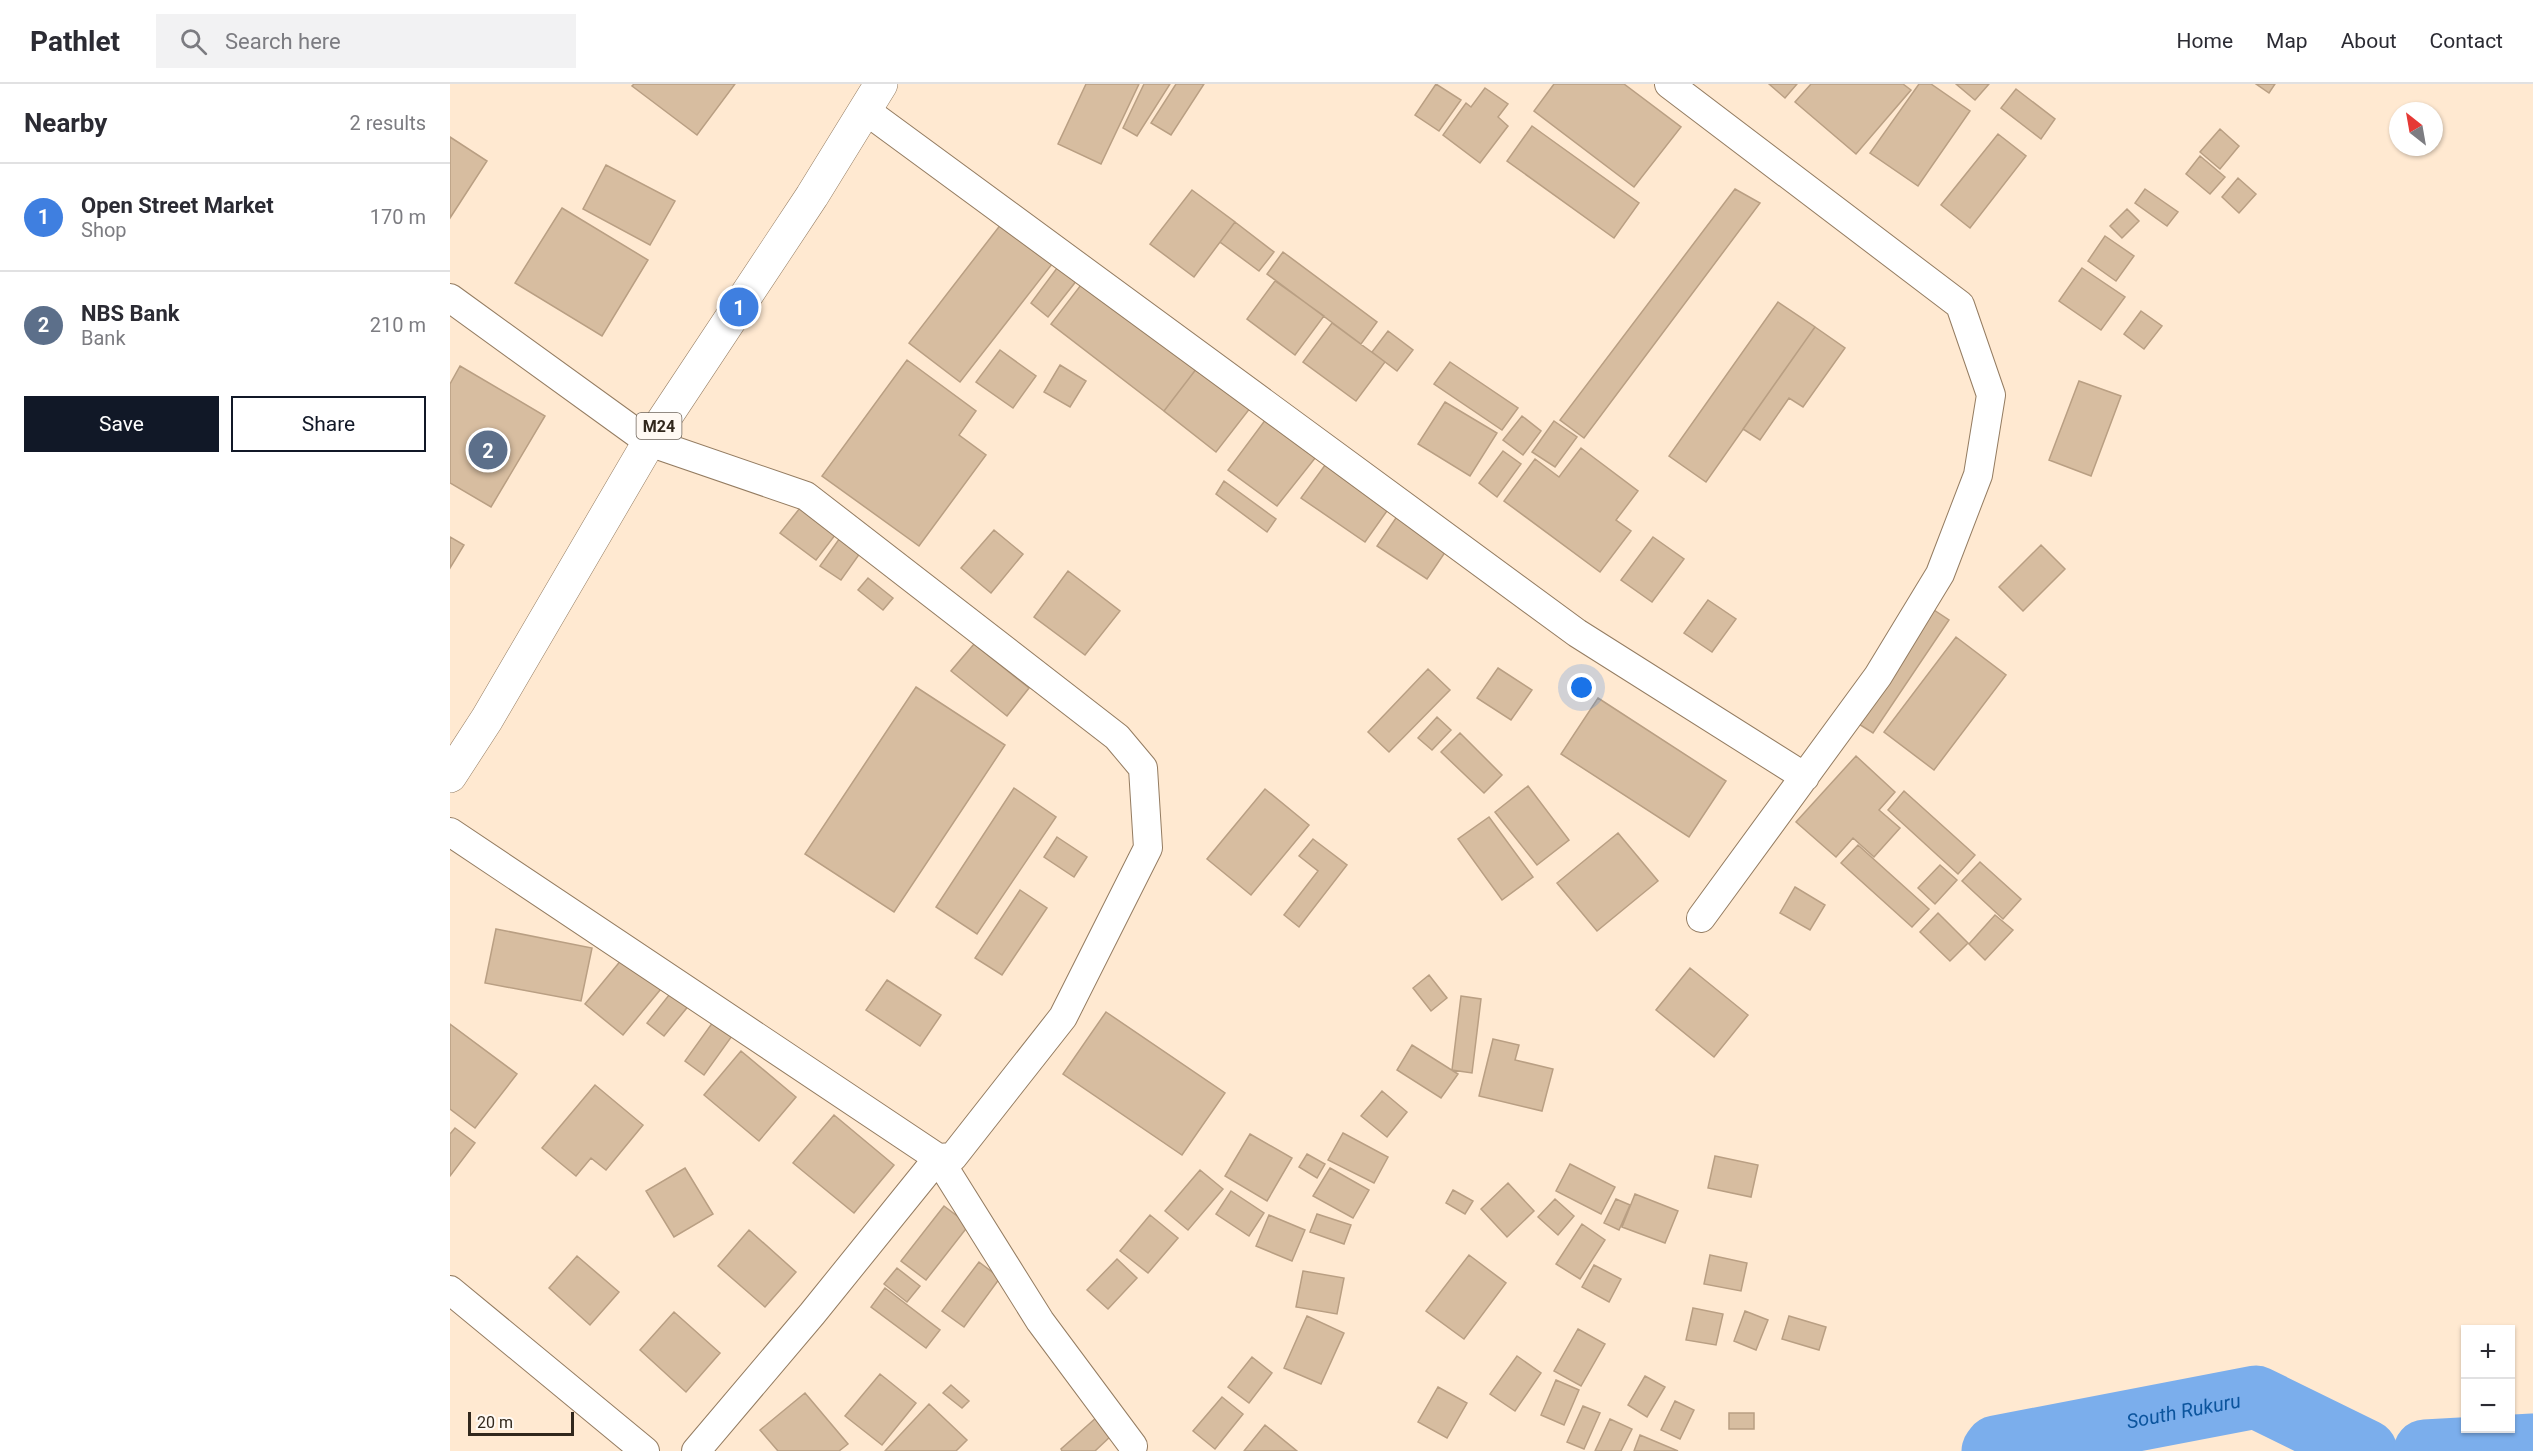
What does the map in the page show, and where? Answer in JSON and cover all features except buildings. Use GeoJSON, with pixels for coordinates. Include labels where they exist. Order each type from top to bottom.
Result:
{"type":"FeatureCollection","features":[{"type":"Feature","properties":{"kind":"main road","name":"M24"},"geometry":{"type":"LineString","coordinates":[[450,776],[487,719],[649,442],[812,196],[873,97]]}},
{"type":"Feature","properties":{"kind":"street"},"geometry":{"type":"LineString","coordinates":[[1669,84],[1960,304],[1991,395],[1977,475],[1940,574],[1878,676],[1701,918]]}},
{"type":"Feature","properties":{"kind":"street"},"geometry":{"type":"LineString","coordinates":[[873,97],[1577,633],[1804,777]]}},
{"type":"Feature","properties":{"kind":"street"},"geometry":{"type":"LineString","coordinates":[[450,298],[649,442],[806,496],[1118,737],[1143,768],[1149,848],[1064,1017],[953,1158],[938,1158]]}},
{"type":"Feature","properties":{"kind":"street"},"geometry":{"type":"LineString","coordinates":[[450,832],[938,1158],[1040,1322],[1133,1446]]}},
{"type":"Feature","properties":{"kind":"street"},"geometry":{"type":"LineString","coordinates":[[696,1451],[812,1314],[938,1158]]}},
{"type":"Feature","properties":{"kind":"street"},"geometry":{"type":"LineString","coordinates":[[450,1290],[645,1451]]}},
{"type":"Feature","properties":{"kind":"waterway","name":"South Rukuru"},"geometry":{"type":"LineString","coordinates":[[1993,1451],[1996,1447],[2256,1397],[2366,1451]]}},
{"type":"Feature","properties":{"kind":"waterway","name":"South Rukuru"},"geometry":{"type":"LineString","coordinates":[[2425,1451],[2533,1445]]}},
{"type":"Feature","properties":{"kind":"place","name":"Open Street Market"},"geometry":{"type":"Point","coordinates":[739,307]}},
{"type":"Feature","properties":{"kind":"place","name":"NBS Bank"},"geometry":{"type":"Point","coordinates":[488,450]}}]}
